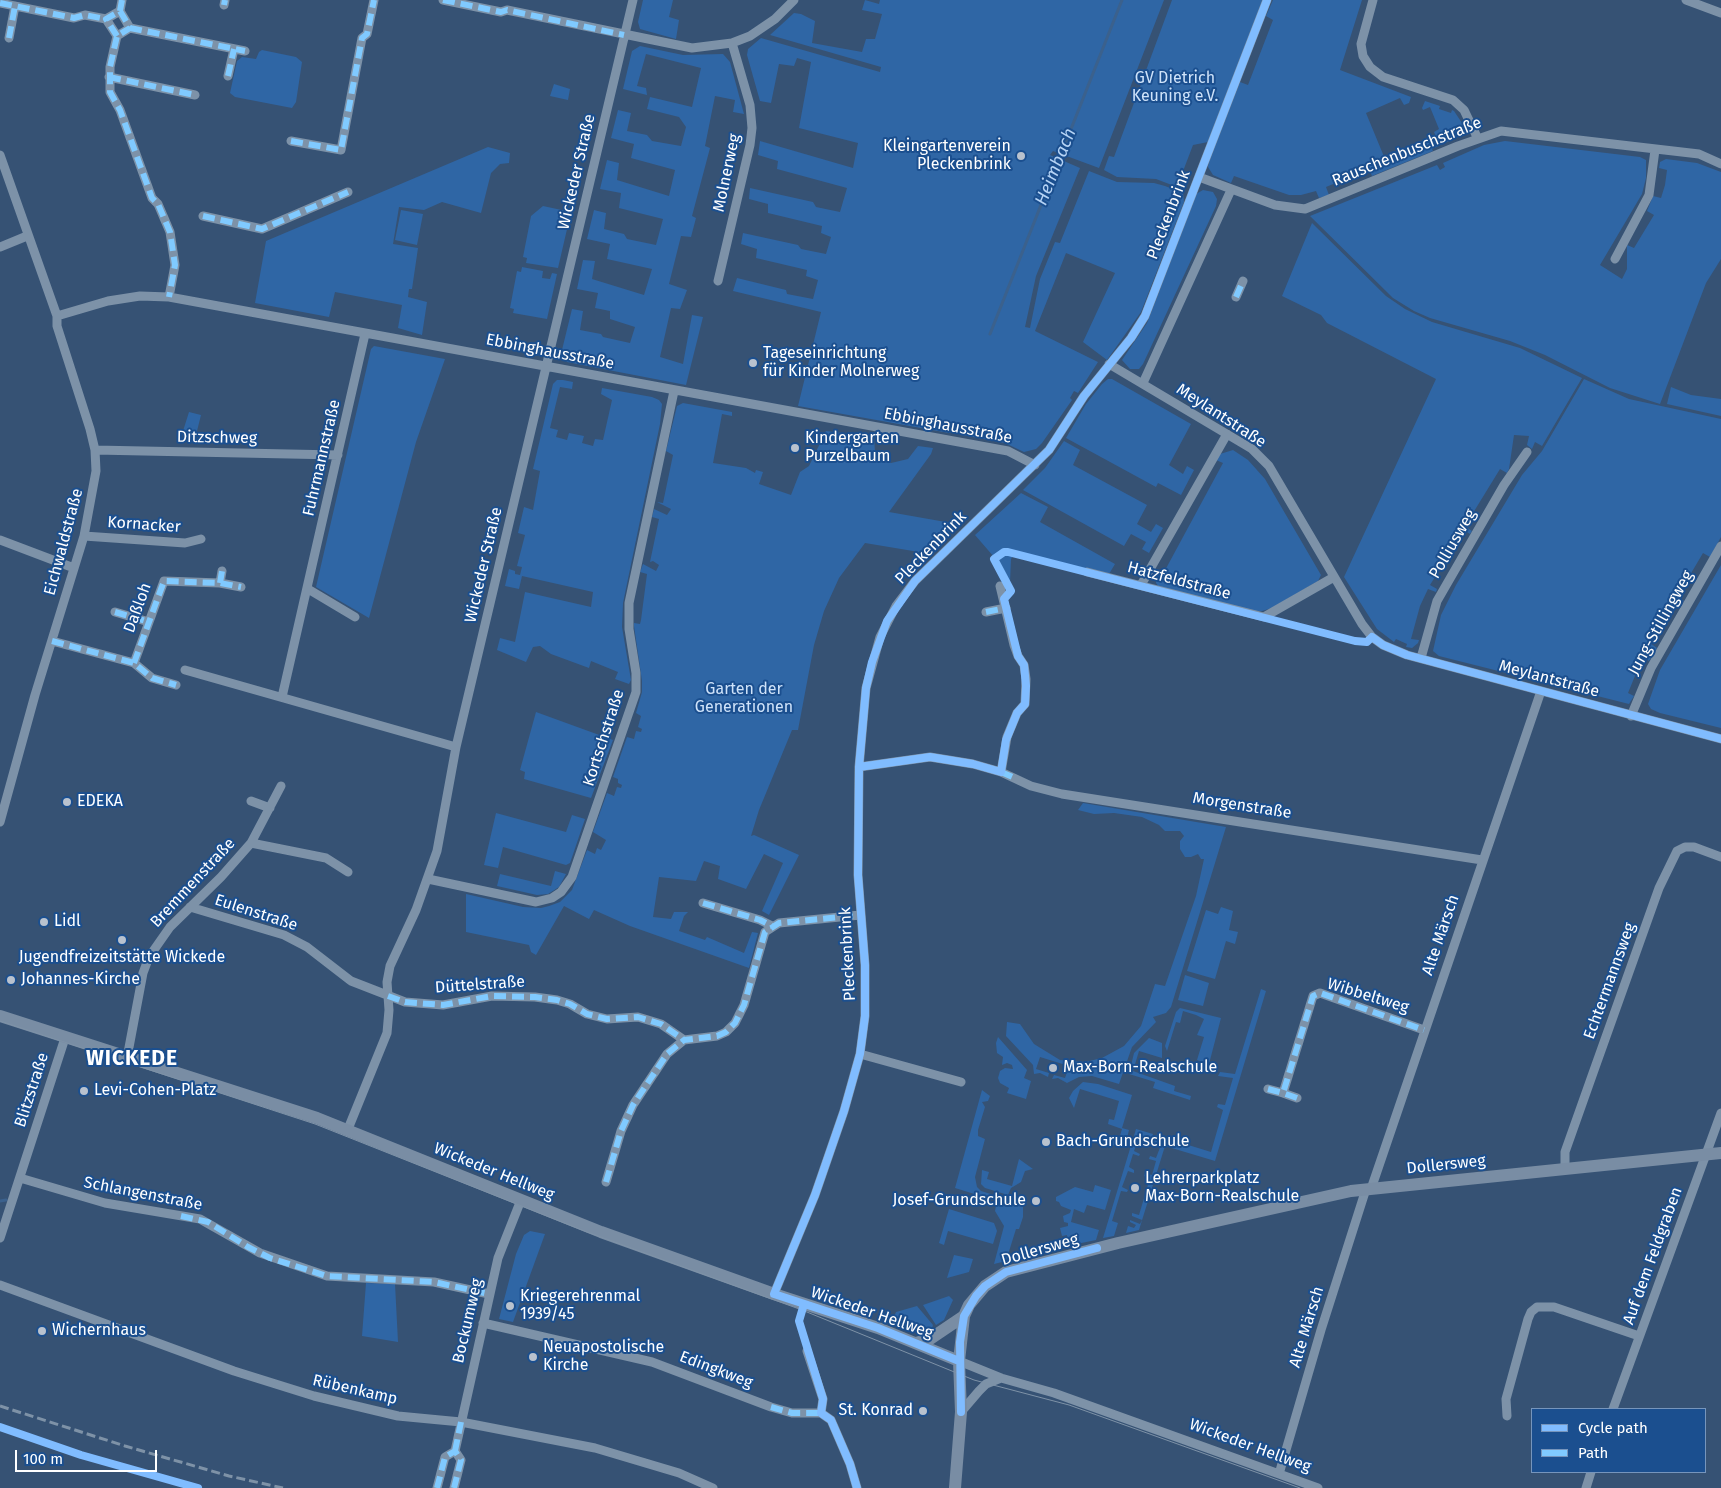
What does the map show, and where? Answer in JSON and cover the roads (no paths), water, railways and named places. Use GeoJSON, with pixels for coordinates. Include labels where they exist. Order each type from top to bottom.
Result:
{"type":"FeatureCollection","features":[{"type":"Feature","properties":{"kind":"main road","name":"Wickeder Hellweg"},"geometry":{"type":"LineString","coordinates":[[0,1016],[127,1058],[251,1095],[348,1129],[600,1232],[916,1343],[959,1361]]}},
{"type":"Feature","properties":{"kind":"main road","name":"Dollersweg"},"geometry":{"type":"LineString","coordinates":[[955,1488],[961,1412],[959,1361],[964,1316],[969,1306],[985,1286],[1000,1275],[1019,1267],[1297,1203],[1369,1189],[1721,1153]]}},
{"type":"Feature","properties":{"kind":"main road","name":"Dollersweg"},"geometry":{"type":"LineString","coordinates":[[916,1343],[930,1339],[964,1316]]}},
{"type":"Feature","properties":{"kind":"street"},"geometry":{"type":"LineString","coordinates":[[122,0],[120,11],[130,28]]}},
{"type":"Feature","properties":{"kind":"street"},"geometry":{"type":"LineString","coordinates":[[291,141],[341,150],[362,38],[367,34],[374,0]]}},
{"type":"Feature","properties":{"kind":"street"},"geometry":{"type":"LineString","coordinates":[[443,0],[501,12],[507,10],[692,48],[732,43],[762,30],[794,0]]}},
{"type":"Feature","properties":{"kind":"street","name":"Wickeder Straße"},"geometry":{"type":"LineString","coordinates":[[348,1129],[387,1033],[390,1010],[387,982],[390,966],[428,879],[440,837],[456,747],[633,0]]}},
{"type":"Feature","properties":{"kind":"street","name":"Pleckenbrink"},"geometry":{"type":"LineString","coordinates":[[774,1294],[821,1180],[844,1112],[860,1054],[865,999],[865,965],[858,875],[859,767],[866,688],[872,662],[887,621],[910,587],[928,567],[1049,450],[1080,400],[1132,338],[1145,316],[1267,0]]}},
{"type":"Feature","properties":{"kind":"street"},"geometry":{"type":"LineString","coordinates":[[1373,0],[1361,44],[1363,56],[1370,67],[1383,77],[1453,100],[1464,110],[1478,139]]}},
{"type":"Feature","properties":{"kind":"street"},"geometry":{"type":"LineString","coordinates":[[1686,0],[1721,13]]}},
{"type":"Feature","properties":{"kind":"street"},"geometry":{"type":"LineString","coordinates":[[0,3],[74,18],[85,15],[106,19],[120,11]]}},
{"type":"Feature","properties":{"kind":"street"},"geometry":{"type":"LineString","coordinates":[[9,38],[15,6]]}},
{"type":"Feature","properties":{"kind":"street"},"geometry":{"type":"LineString","coordinates":[[106,19],[117,36],[109,77],[114,102],[120,110],[152,198],[158,204],[170,232],[175,265],[169,296]]}},
{"type":"Feature","properties":{"kind":"street"},"geometry":{"type":"LineString","coordinates":[[117,36],[130,28],[245,51]]}},
{"type":"Feature","properties":{"kind":"street","name":"Molnerweg"},"geometry":{"type":"LineString","coordinates":[[718,281],[750,145],[752,128],[750,105],[732,43]]}},
{"type":"Feature","properties":{"kind":"street"},"geometry":{"type":"LineString","coordinates":[[228,76],[234,49]]}},
{"type":"Feature","properties":{"kind":"street"},"geometry":{"type":"LineString","coordinates":[[109,77],[195,95]]}},
{"type":"Feature","properties":{"kind":"street","name":"Rauschenbuschstraße"},"geometry":{"type":"LineString","coordinates":[[1199,177],[1276,205],[1306,209],[1501,131],[1699,154],[1721,164]]}},
{"type":"Feature","properties":{"kind":"street"},"geometry":{"type":"LineString","coordinates":[[1615,259],[1649,195],[1655,150]]}},
{"type":"Feature","properties":{"kind":"street","name":"Eichwaldstraße"},"geometry":{"type":"LineString","coordinates":[[0,155],[27,236],[57,316],[57,326],[95,450],[95,484],[84,536],[31,706],[0,822]]}},
{"type":"Feature","properties":{"kind":"street"},"geometry":{"type":"LineString","coordinates":[[1143,383],[1231,190]]}},
{"type":"Feature","properties":{"kind":"street"},"geometry":{"type":"LineString","coordinates":[[203,216],[262,229],[348,192]]}},
{"type":"Feature","properties":{"kind":"street"},"geometry":{"type":"LineString","coordinates":[[0,247],[27,236]]}},
{"type":"Feature","properties":{"kind":"street"},"geometry":{"type":"LineString","coordinates":[[1236,297],[1243,280]]}},
{"type":"Feature","properties":{"kind":"street","name":"Ebbinghausstraße"},"geometry":{"type":"LineString","coordinates":[[57,316],[108,300],[140,296],[169,296],[365,334],[1008,451],[1035,465]]}},
{"type":"Feature","properties":{"kind":"street","name":"Fuhrmannstraße"},"geometry":{"type":"LineString","coordinates":[[282,697],[365,334]]}},
{"type":"Feature","properties":{"kind":"street","name":"Meylantstraße"},"geometry":{"type":"LineString","coordinates":[[1109,364],[1252,449],[1269,466],[1334,577],[1372,637],[1395,651],[1721,739]]}},
{"type":"Feature","properties":{"kind":"street","name":"Kortschstraße"},"geometry":{"type":"LineString","coordinates":[[428,879],[536,902],[552,898],[561,892],[572,877],[636,692],[636,673],[629,629],[629,602],[674,391]]}},
{"type":"Feature","properties":{"kind":"street"},"geometry":{"type":"LineString","coordinates":[[1141,586],[1227,434]]}},
{"type":"Feature","properties":{"kind":"street","name":"Ditzschweg"},"geometry":{"type":"LineString","coordinates":[[95,450],[338,455]]}},
{"type":"Feature","properties":{"kind":"street","name":"Polliusweg"},"geometry":{"type":"LineString","coordinates":[[1421,658],[1437,601],[1504,485],[1527,452]]}},
{"type":"Feature","properties":{"kind":"street","name":"Kornacker"},"geometry":{"type":"LineString","coordinates":[[84,536],[184,543],[201,539]]}},
{"type":"Feature","properties":{"kind":"street"},"geometry":{"type":"LineString","coordinates":[[0,540],[74,568]]}},
{"type":"Feature","properties":{"kind":"street","name":"Jung-Stillingweg"},"geometry":{"type":"LineString","coordinates":[[1631,716],[1651,668],[1721,546]]}},
{"type":"Feature","properties":{"kind":"street"},"geometry":{"type":"LineString","coordinates":[[220,583],[222,570]]}},
{"type":"Feature","properties":{"kind":"street","name":"Hatzfeldstraße"},"geometry":{"type":"LineString","coordinates":[[1087,572],[1264,617],[1334,577]]}},
{"type":"Feature","properties":{"kind":"street","name":"Daßloh"},"geometry":{"type":"LineString","coordinates":[[134,663],[164,581],[220,583],[241,587]]}},
{"type":"Feature","properties":{"kind":"street"},"geometry":{"type":"LineString","coordinates":[[1000,586],[1018,656],[1024,665],[1026,686],[1025,704],[1017,713],[1006,740],[1001,772]]}},
{"type":"Feature","properties":{"kind":"street"},"geometry":{"type":"LineString","coordinates":[[308,589],[355,618]]}},
{"type":"Feature","properties":{"kind":"street"},"geometry":{"type":"LineString","coordinates":[[986,612],[1006,608]]}},
{"type":"Feature","properties":{"kind":"street"},"geometry":{"type":"LineString","coordinates":[[115,612],[149,622]]}},
{"type":"Feature","properties":{"kind":"street"},"geometry":{"type":"LineString","coordinates":[[52,641],[134,663],[152,678],[176,685]]}},
{"type":"Feature","properties":{"kind":"street"},"geometry":{"type":"LineString","coordinates":[[185,670],[456,747]]}},
{"type":"Feature","properties":{"kind":"street","name":"Alte Märsch"},"geometry":{"type":"LineString","coordinates":[[1279,1474],[1318,1339],[1541,691]]}},
{"type":"Feature","properties":{"kind":"street","name":"Morgenstraße"},"geometry":{"type":"LineString","coordinates":[[859,767],[930,757],[973,764],[1001,772],[1031,786],[1062,794],[1482,860]]}},
{"type":"Feature","properties":{"kind":"street","name":"Bremmenstraße"},"geometry":{"type":"LineString","coordinates":[[127,1058],[143,973],[149,957],[161,937],[251,843],[280,786]]}},
{"type":"Feature","properties":{"kind":"street"},"geometry":{"type":"LineString","coordinates":[[251,801],[270,808]]}},
{"type":"Feature","properties":{"kind":"street","name":"Bremmenstraße"},"geometry":{"type":"LineString","coordinates":[[251,843],[326,858],[348,872]]}},
{"type":"Feature","properties":{"kind":"street","name":"Echtermannsweg"},"geometry":{"type":"LineString","coordinates":[[1566,1169],[1565,1152],[1657,894],[1676,853],[1680,848],[1694,847],[1721,857]]}},
{"type":"Feature","properties":{"kind":"street"},"geometry":{"type":"LineString","coordinates":[[703,903],[760,920],[772,926]]}},
{"type":"Feature","properties":{"kind":"street","name":"Eulenstraße"},"geometry":{"type":"LineString","coordinates":[[190,907],[284,935],[307,947],[351,981],[388,996]]}},
{"type":"Feature","properties":{"kind":"street"},"geometry":{"type":"LineString","coordinates":[[606,1182],[621,1131],[632,1105],[667,1054],[684,1040],[717,1036],[726,1032],[735,1023],[744,1005],[765,932],[779,923],[860,915]]}},
{"type":"Feature","properties":{"kind":"street","name":"Wibbeltweg"},"geometry":{"type":"LineString","coordinates":[[1283,1093],[1314,996],[1320,993],[1424,1030]]}},
{"type":"Feature","properties":{"kind":"street","name":"Düttelstraße"},"geometry":{"type":"LineString","coordinates":[[388,996],[405,1002],[443,1004],[492,996],[557,1000],[570,1004],[586,1014],[607,1019],[638,1017],[661,1024],[684,1040]]}},
{"type":"Feature","properties":{"kind":"street","name":"Blitzstraße"},"geometry":{"type":"LineString","coordinates":[[0,1238],[65,1038]]}},
{"type":"Feature","properties":{"kind":"street"},"geometry":{"type":"LineString","coordinates":[[860,1054],[961,1082]]}},
{"type":"Feature","properties":{"kind":"street"},"geometry":{"type":"LineString","coordinates":[[1268,1089],[1298,1098]]}},
{"type":"Feature","properties":{"kind":"street","name":"Auf dem Feldgraben"},"geometry":{"type":"LineString","coordinates":[[1613,1408],[1721,1113]]}},
{"type":"Feature","properties":{"kind":"street","name":"Schlangenstraße"},"geometry":{"type":"LineString","coordinates":[[20,1178],[105,1203],[200,1219],[260,1253],[327,1276],[434,1282],[489,1294]]}},
{"type":"Feature","properties":{"kind":"street","name":"Bockumweg"},"geometry":{"type":"LineString","coordinates":[[454,1488],[461,1460],[455,1451],[482,1323],[498,1258],[521,1200]]}},
{"type":"Feature","properties":{"kind":"street","name":"Rübenkamp"},"geometry":{"type":"LineString","coordinates":[[0,1285],[213,1363],[314,1396],[398,1416],[461,1422],[595,1448],[679,1473],[713,1488]]}},
{"type":"Feature","properties":{"kind":"street"},"geometry":{"type":"LineString","coordinates":[[1507,1416],[1506,1399],[1528,1319],[1531,1312],[1537,1307],[1554,1307],[1640,1336]]}},
{"type":"Feature","properties":{"kind":"street","name":"Edingkweg"},"geometry":{"type":"LineString","coordinates":[[482,1323],[652,1362],[771,1407],[792,1413],[821,1413]]}},
{"type":"Feature","properties":{"kind":"street"},"geometry":{"type":"LineString","coordinates":[[807,1351],[823,1399],[821,1413],[831,1420],[850,1464],[857,1488]]}},
{"type":"Feature","properties":{"kind":"street","name":"Wickeder Hellweg"},"geometry":{"type":"LineString","coordinates":[[959,1361],[1001,1378],[1054,1393],[1318,1488]]}},
{"type":"Feature","properties":{"kind":"street"},"geometry":{"type":"LineString","coordinates":[[961,1412],[974,1394],[986,1384],[1001,1378]]}},
{"type":"Feature","properties":{"kind":"street","name":"Bockumweg"},"geometry":{"type":"LineString","coordinates":[[437,1488],[445,1457],[455,1451]]}},
{"type":"Feature","properties":{"kind":"street"},"geometry":{"type":"LineString","coordinates":[[1586,1488],[1591,1473]]}},
{"type":"Feature","properties":{"kind":"waterway","name":"Heimbach"},"geometry":{"type":"LineString","coordinates":[[990,334],[1122,0]]}},
{"type":"Feature","properties":{"kind":"waterway"},"geometry":{"type":"LineString","coordinates":[[0,1201],[6,1200]]}},
{"type":"Feature","properties":{"kind":"tram line"},"geometry":{"type":"LineString","coordinates":[[0,1021],[315,1124],[587,1232],[802,1310],[974,1380],[1069,1405],[1300,1488]]}},
{"type":"Feature","properties":{"kind":"railway"},"geometry":{"type":"LineString","coordinates":[[0,1406],[125,1446],[229,1476],[283,1488]]}},
{"type":"Feature","properties":{"kind":"place","name":"Kleingartenverein Pleckenbrink"},"geometry":{"type":"Point","coordinates":[1021,156]}},
{"type":"Feature","properties":{"kind":"place","name":"Tageseinrichtung für Kinder Molnerweg"},"geometry":{"type":"Point","coordinates":[753,363]}},
{"type":"Feature","properties":{"kind":"place","name":"Kindergarten Purzelbaum"},"geometry":{"type":"Point","coordinates":[795,448]}},
{"type":"Feature","properties":{"kind":"place","name":"EDEKA"},"geometry":{"type":"Point","coordinates":[67,802]}},
{"type":"Feature","properties":{"kind":"place","name":"Lidl"},"geometry":{"type":"Point","coordinates":[44,922]}},
{"type":"Feature","properties":{"kind":"place","name":"Jugendfreizeitstätte Wickede"},"geometry":{"type":"Point","coordinates":[122,940]}},
{"type":"Feature","properties":{"kind":"place","name":"Johannes-Kirche"},"geometry":{"type":"Point","coordinates":[11,980]}},
{"type":"Feature","properties":{"kind":"place","name":"Max-Born-Realschule"},"geometry":{"type":"Point","coordinates":[1053,1068]}},
{"type":"Feature","properties":{"kind":"place","name":"Levi-Cohen-Platz"},"geometry":{"type":"Point","coordinates":[84,1091]}},
{"type":"Feature","properties":{"kind":"place","name":"Bach-Grundschule"},"geometry":{"type":"Point","coordinates":[1046,1142]}},
{"type":"Feature","properties":{"kind":"place","name":"Lehrerparkplatz Max-Born-Realschule"},"geometry":{"type":"Point","coordinates":[1135,1188]}},
{"type":"Feature","properties":{"kind":"place","name":"Josef-Grundschule"},"geometry":{"type":"Point","coordinates":[1036,1201]}},
{"type":"Feature","properties":{"kind":"place","name":"Kriegerehrenmal 1939/45"},"geometry":{"type":"Point","coordinates":[510,1306]}},
{"type":"Feature","properties":{"kind":"place","name":"Wichernhaus"},"geometry":{"type":"Point","coordinates":[42,1331]}},
{"type":"Feature","properties":{"kind":"place","name":"Neuapostolische Kirche"},"geometry":{"type":"Point","coordinates":[533,1357]}},
{"type":"Feature","properties":{"kind":"place","name":"St. Konrad"},"geometry":{"type":"Point","coordinates":[923,1411]}},
{"type":"Feature","properties":{"kind":"district","name":"WICKEDE"},"geometry":{"type":"Point","coordinates":[132,1059]}},
{"type":"Feature","properties":{"kind":"park label","name":"GV Dietrich Keuning e.V."},"geometry":{"type":"Point","coordinates":[1175,88]}},
{"type":"Feature","properties":{"kind":"park label","name":"Garten der Generationen"},"geometry":{"type":"Point","coordinates":[744,699]}}]}
